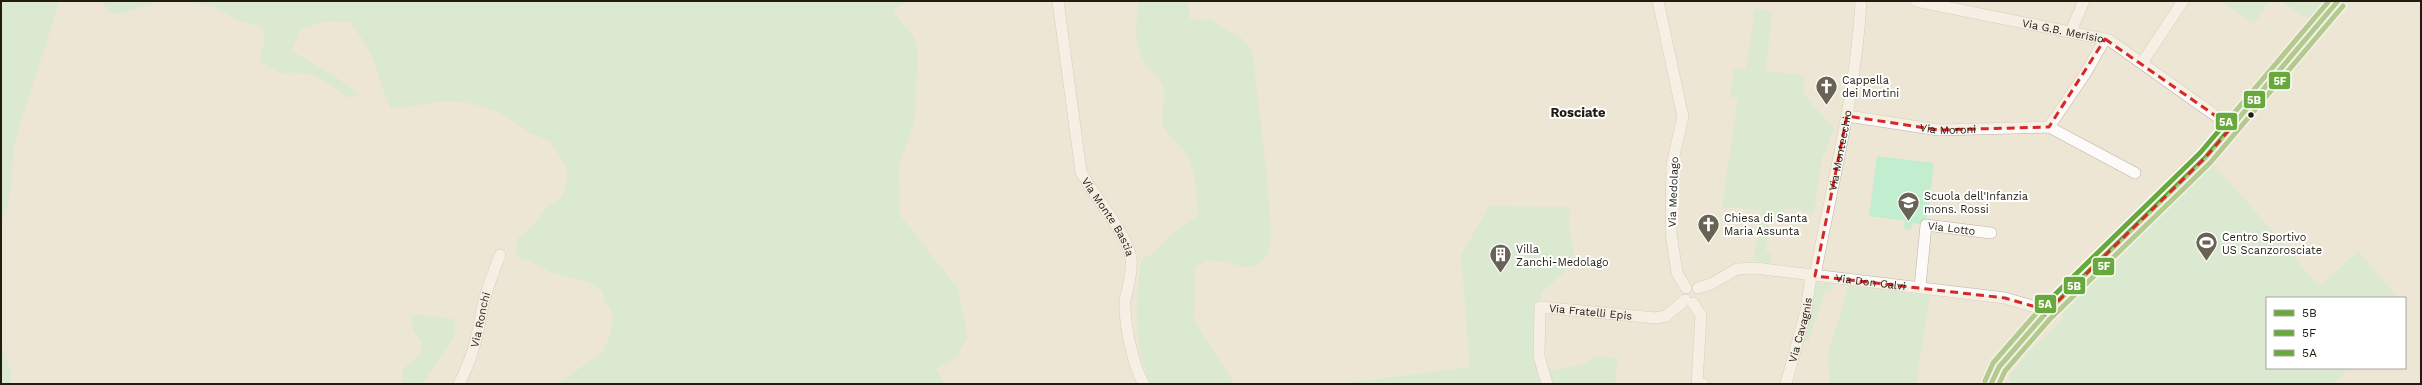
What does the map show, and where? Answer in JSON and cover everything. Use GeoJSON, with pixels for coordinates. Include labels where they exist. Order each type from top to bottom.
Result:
{"type":"FeatureCollection","features":[{"type":"Feature","properties":{"kind":"street","name":"Via Monte Bastia"},"geometry":{"type":"LineString","coordinates":[[1058,1],[1081,172],[1128,248],[1131,260],[1125,302],[1127,333],[1144,384]]}},
{"type":"Feature","properties":{"kind":"street","name":"Via Medolago"},"geometry":{"type":"LineString","coordinates":[[1658,1],[1682,117],[1672,164],[1671,233],[1677,273],[1686,288]]}},
{"type":"Feature","properties":{"kind":"street","name":"Via Montecchio"},"geometry":{"type":"LineString","coordinates":[[1813,276],[1853,89],[1862,1]]}},
{"type":"Feature","properties":{"kind":"street","name":"Via G.B. Merisio"},"geometry":{"type":"LineString","coordinates":[[1916,1],[2105,39],[2142,63],[2222,121],[2230,129]]}},
{"type":"Feature","properties":{"kind":"street"},"geometry":{"type":"LineString","coordinates":[[2071,31],[2084,1]]}},
{"type":"Feature","properties":{"kind":"street"},"geometry":{"type":"LineString","coordinates":[[2142,63],[2183,1]]}},
{"type":"Feature","properties":{"kind":"street"},"geometry":{"type":"LineString","coordinates":[[1991,384],[1999,367],[2045,314],[2205,158],[2338,1]]}},
{"type":"Feature","properties":{"kind":"street"},"geometry":{"type":"LineString","coordinates":[[2049,127],[2085,74],[2105,39]]}},
{"type":"Feature","properties":{"kind":"street","name":"Via Moroni"},"geometry":{"type":"LineString","coordinates":[[1847,116],[1939,130],[2049,127],[2135,173]]}},
{"type":"Feature","properties":{"kind":"street","name":"Via Lotto"},"geometry":{"type":"LineString","coordinates":[[1920,287],[1926,225],[1991,234]]}},
{"type":"Feature","properties":{"kind":"street","name":"Via Ronchi"},"geometry":{"type":"LineString","coordinates":[[459,384],[468,366],[481,326],[483,304],[500,255]]}},
{"type":"Feature","properties":{"kind":"street","name":"Via Don Calvi"},"geometry":{"type":"LineString","coordinates":[[1698,288],[1711,284],[1722,276],[1736,269],[1755,268],[2005,298],[2036,307],[2045,314]]}},
{"type":"Feature","properties":{"kind":"street","name":"Via Cavagnis"},"geometry":{"type":"LineString","coordinates":[[1786,384],[1804,318],[1813,276]]}},
{"type":"Feature","properties":{"kind":"street"},"geometry":{"type":"LineString","coordinates":[[1689,302],[1699,300],[1700,294],[1698,288],[1690,286],[1683,292],[1689,302],[1701,315],[1697,383],[1703,384]]}},
{"type":"Feature","properties":{"kind":"street","name":"Via Fratelli Epis"},"geometry":{"type":"LineString","coordinates":[[1547,384],[1539,356],[1540,307],[1656,318],[1666,316],[1689,302]]}},
{"type":"Feature","properties":{"kind":"highlighted area"},"geometry":{"type":"Polygon","coordinates":[[[2105,39],[2113,42],[2223,121],[2230,129],[2205,158],[2045,314],[2036,307],[2005,298],[1815,276],[1847,116],[1939,130],[2049,127],[2105,39]]]}},
{"type":"Feature","properties":{"kind":"green space"},"geometry":{"type":"Polygon","coordinates":[[[1,1],[60,1],[21,120],[13,151],[12,180],[7,208],[1,222],[1,1]]]}},
{"type":"Feature","properties":{"kind":"green space"},"geometry":{"type":"Polygon","coordinates":[[[102,1],[161,1],[122,14],[109,12],[102,1]]]}},
{"type":"Feature","properties":{"kind":"green space"},"geometry":{"type":"Polygon","coordinates":[[[184,1],[910,1],[892,10],[914,37],[917,50],[916,108],[912,130],[899,167],[900,215],[957,287],[968,336],[956,358],[936,369],[945,384],[557,384],[603,352],[611,331],[613,314],[604,301],[603,291],[596,286],[584,281],[554,273],[531,262],[516,257],[517,239],[529,230],[547,207],[562,196],[567,182],[567,168],[550,141],[530,133],[499,112],[465,102],[446,101],[391,109],[371,54],[349,22],[328,21],[301,29],[292,51],[336,77],[360,95],[348,98],[317,77],[300,73],[280,74],[259,61],[265,39],[262,28],[235,19],[214,7],[184,1]]]}},
{"type":"Feature","properties":{"kind":"green space"},"geometry":{"type":"Polygon","coordinates":[[[1139,1],[1188,1],[1190,19],[1212,20],[1219,26],[1238,36],[1247,43],[1254,60],[1270,220],[1271,239],[1269,250],[1266,257],[1260,263],[1253,266],[1246,267],[1221,261],[1213,261],[1204,263],[1195,268],[1194,320],[1235,384],[1150,384],[1144,369],[1138,338],[1137,323],[1137,292],[1141,260],[1156,251],[1173,233],[1199,214],[1195,177],[1191,162],[1185,151],[1168,135],[1164,127],[1163,87],[1161,82],[1142,58],[1137,43],[1136,27],[1139,1]]]}},
{"type":"Feature","properties":{"kind":"green space"},"geometry":{"type":"Polygon","coordinates":[[[2220,1],[2270,1],[2254,24],[2220,1]]]}},
{"type":"Feature","properties":{"kind":"green space"},"geometry":{"type":"Polygon","coordinates":[[[2279,1],[2325,1],[2309,19],[2279,1]]]}},
{"type":"Feature","properties":{"kind":"green space"},"geometry":{"type":"Polygon","coordinates":[[[1755,9],[1772,11],[1766,71],[1804,75],[1803,93],[1834,129],[1822,159],[1814,213],[1785,208],[1783,218],[1769,213],[1766,251],[1771,253],[1770,263],[1754,261],[1761,210],[1722,207],[1738,98],[1730,97],[1734,68],[1746,70],[1755,9]]]}},
{"type":"Feature","properties":{"kind":"green space"},"geometry":{"type":"Polygon","coordinates":[[[1877,156],[1934,163],[1926,225],[1912,223],[1911,230],[1904,229],[1905,221],[1869,216],[1877,156]]]}},
{"type":"Feature","properties":{"kind":"green space","name":"Centro Sportivo US Scanzorosciate"},"geometry":{"type":"Polygon","coordinates":[[[2211,162],[2280,239],[2319,287],[2358,251],[2397,297],[2266,297],[2266,369],[2348,369],[2333,384],[2011,384],[2008,378],[2026,354],[2064,319],[2061,315],[2168,210],[2211,162]]]}},
{"type":"Feature","properties":{"kind":"green space"},"geometry":{"type":"Polygon","coordinates":[[[1489,206],[1570,207],[1569,228],[1574,252],[1562,275],[1546,288],[1541,295],[1539,326],[1547,384],[1340,384],[1470,367],[1461,255],[1489,206]]]}},
{"type":"Feature","properties":{"kind":"green space"},"geometry":{"type":"Polygon","coordinates":[[[1813,282],[1834,284],[1833,291],[1826,289],[1808,342],[1802,341],[1813,282]]]}},
{"type":"Feature","properties":{"kind":"green space"},"geometry":{"type":"Polygon","coordinates":[[[1849,286],[1930,296],[1916,384],[1829,384],[1828,353],[1849,286]]]}},
{"type":"Feature","properties":{"kind":"green space"},"geometry":{"type":"Polygon","coordinates":[[[412,314],[454,319],[455,336],[422,384],[401,384],[404,370],[420,355],[422,349],[421,341],[413,330],[412,314]]]}},
{"type":"Feature","properties":{"kind":"green space"},"geometry":{"type":"Polygon","coordinates":[[[1,346],[12,375],[10,384],[1,384],[1,346]]]}},
{"type":"Feature","properties":{"kind":"green space"},"geometry":{"type":"Polygon","coordinates":[[[1596,355],[1618,359],[1615,384],[1551,384],[1548,371],[1584,364],[1596,355]]]}},
{"type":"Feature","properties":{"kind":"transit line","name":"5A"},"geometry":{"type":"LineString","coordinates":[[1985,381],[1993,363],[2040,309],[2200,153],[2329,1]]}},
{"type":"Feature","properties":{"kind":"transit line","name":"5B"},"geometry":{"type":"LineString","coordinates":[[1991,384],[1999,367],[2045,314],[2205,158],[2338,1]]}},
{"type":"Feature","properties":{"kind":"transit line","name":"5F"},"geometry":{"type":"LineString","coordinates":[[1999,384],[2005,371],[2050,319],[2210,163],[2343,6]]}},
{"type":"Feature","properties":{"kind":"place","name":"Cappella dei Mortini"},"geometry":{"type":"Point","coordinates":[1827,106]}},
{"type":"Feature","properties":{"kind":"place","name":"Scuola dell'Infanzia mons. Rossi"},"geometry":{"type":"Point","coordinates":[1908,222]}},
{"type":"Feature","properties":{"kind":"place","name":"Chiesa di Santa Maria Assunta"},"geometry":{"type":"Point","coordinates":[1708,244]}},
{"type":"Feature","properties":{"kind":"place","name":"Centro Sportivo US Scanzorosciate"},"geometry":{"type":"Point","coordinates":[2207,262]}},
{"type":"Feature","properties":{"kind":"place","name":"Villa Zanchi-Medolago"},"geometry":{"type":"Point","coordinates":[1500,274]}},
{"type":"Feature","properties":{"kind":"district","name":"Rosciate"},"geometry":{"type":"Point","coordinates":[1578,112]}}]}
